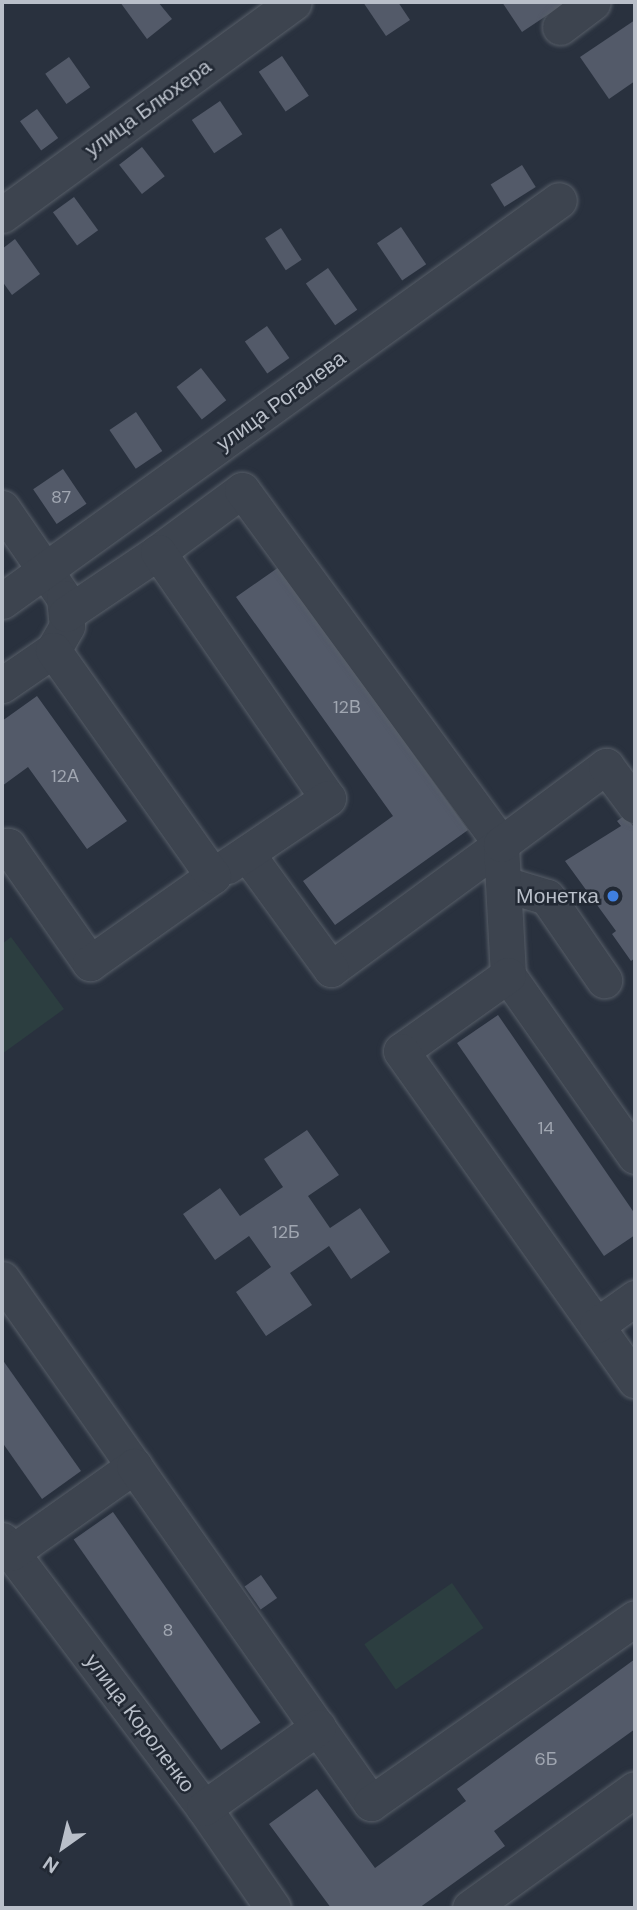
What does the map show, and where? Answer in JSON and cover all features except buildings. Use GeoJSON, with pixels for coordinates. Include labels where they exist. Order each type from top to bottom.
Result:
{"type":"FeatureCollection","features":[{"type":"Feature","properties":{"kind":"street","name":"улица Блюхера"},"geometry":{"type":"LineString","coordinates":[[2,215],[294,2]]}},
{"type":"Feature","properties":{"kind":"street"},"geometry":{"type":"LineString","coordinates":[[560,27],[593,2]]}},
{"type":"Feature","properties":{"kind":"street","name":"улица Рогалева"},"geometry":{"type":"LineString","coordinates":[[2,601],[559,200]]}},
{"type":"Feature","properties":{"kind":"street"},"geometry":{"type":"LineString","coordinates":[[66,614],[158,552],[242,490],[501,844],[508,975],[635,1156]]}},
{"type":"Feature","properties":{"kind":"street"},"geometry":{"type":"LineString","coordinates":[[2,508],[64,598],[67,626],[53,650],[2,685]]}},
{"type":"Feature","properties":{"kind":"street"},"geometry":{"type":"LineString","coordinates":[[2,851],[8,846],[90,962],[328,798],[158,552]]}},
{"type":"Feature","properties":{"kind":"street"},"geometry":{"type":"LineString","coordinates":[[53,650],[213,876]]}},
{"type":"Feature","properties":{"kind":"street"},"geometry":{"type":"LineString","coordinates":[[247,854],[331,969],[606,766],[635,805]]}},
{"type":"Feature","properties":{"kind":"street"},"geometry":{"type":"LineString","coordinates":[[504,884],[547,897],[604,979]]}},
{"type":"Feature","properties":{"kind":"street"},"geometry":{"type":"LineString","coordinates":[[508,975],[401,1051],[635,1380]]}},
{"type":"Feature","properties":{"kind":"street"},"geometry":{"type":"LineString","coordinates":[[2,1279],[371,1803],[635,1618]]}},
{"type":"Feature","properties":{"kind":"street"},"geometry":{"type":"LineString","coordinates":[[597,1325],[635,1298]]}},
{"type":"Feature","properties":{"kind":"street"},"geometry":{"type":"LineString","coordinates":[[6,1547],[134,1466]]}},
{"type":"Feature","properties":{"kind":"street","name":"улица Короленко"},"geometry":{"type":"LineString","coordinates":[[6,1547],[204,1808],[273,1908]]}},
{"type":"Feature","properties":{"kind":"street"},"geometry":{"type":"LineString","coordinates":[[204,1808],[318,1727]]}},
{"type":"Feature","properties":{"kind":"street"},"geometry":{"type":"LineString","coordinates":[[470,1908],[635,1789]]}},
{"type":"Feature","properties":{"kind":"shaded area"},"geometry":{"type":"Polygon","coordinates":[[[11,937],[64,1009],[2,1054],[2,944],[11,937]]]}},
{"type":"Feature","properties":{"kind":"shaded area"},"geometry":{"type":"Polygon","coordinates":[[[452,1583],[484,1628],[396,1689],[364,1644],[452,1583]]]}},
{"type":"Feature","properties":{"kind":"place","name":"Монетка"},"geometry":{"type":"Point","coordinates":[613,896]}}]}
